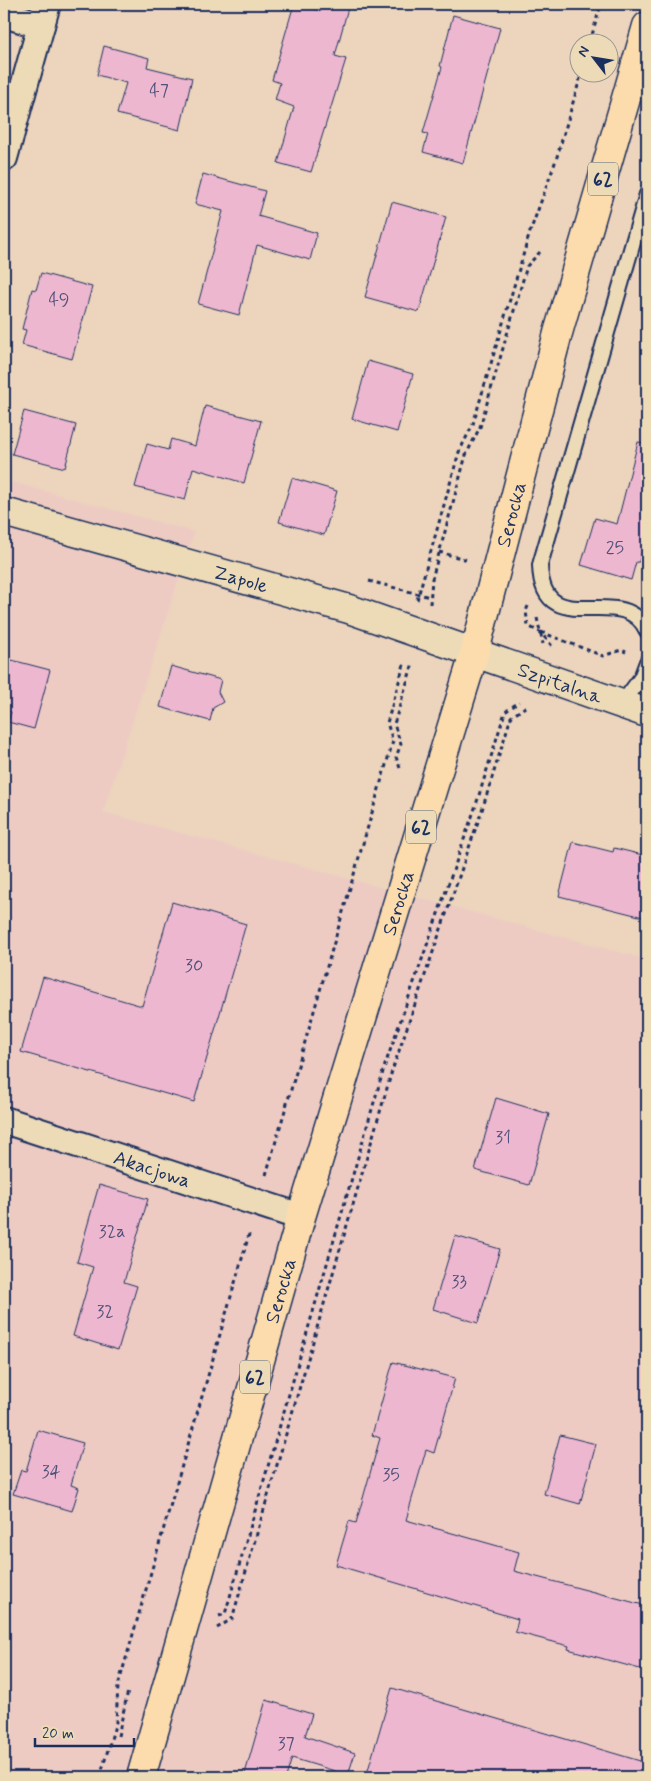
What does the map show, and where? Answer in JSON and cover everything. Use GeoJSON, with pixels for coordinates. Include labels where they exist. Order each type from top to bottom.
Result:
{"type":"FeatureCollection","features":[{"type":"Feature","properties":{"kind":"main road","name":"Serocka"},"geometry":{"type":"LineString","coordinates":[[141,1777],[301,1217],[475,651],[558,333],[647,26]]}},
{"type":"Feature","properties":{"kind":"street"},"geometry":{"type":"LineString","coordinates":[[4,14],[44,14],[4,158]]}},
{"type":"Feature","properties":{"kind":"street","name":"Zapole"},"geometry":{"type":"LineString","coordinates":[[4,512],[349,609],[475,651]]}},
{"type":"Feature","properties":{"kind":"street","name":"Szpitalna"},"geometry":{"type":"LineString","coordinates":[[475,651],[647,713]]}},
{"type":"Feature","properties":{"kind":"street","name":"Akacjowa"},"geometry":{"type":"LineString","coordinates":[[4,1120],[301,1217]]}},
{"type":"Feature","properties":{"kind":"lane"},"geometry":{"type":"LineString","coordinates":[[646,625],[623,610],[606,606],[570,609],[555,602],[540,581],[540,565],[647,194]]}},
{"type":"Feature","properties":{"kind":"lane"},"geometry":{"type":"LineString","coordinates":[[621,705],[641,678],[647,662]]}},
{"type":"Feature","properties":{"kind":"path"},"geometry":{"type":"LineString","coordinates":[[593,32],[602,4]]}},
{"type":"Feature","properties":{"kind":"path"},"geometry":{"type":"LineString","coordinates":[[400,768],[396,757],[401,744],[394,724],[458,452],[473,424],[530,232],[556,160],[579,82]]}},
{"type":"Feature","properties":{"kind":"path"},"geometry":{"type":"LineString","coordinates":[[100,1777],[116,1722],[118,1686],[393,741],[387,723],[407,656],[403,649],[430,605],[432,579],[466,454],[480,427],[527,266],[540,252]]}},
{"type":"Feature","properties":{"kind":"path"},"geometry":{"type":"LineString","coordinates":[[215,1635],[218,1625],[232,1619],[392,1071],[482,810],[511,716],[536,700],[543,646],[536,614],[547,593]]}},
{"type":"Feature","properties":{"kind":"path"},"geometry":{"type":"LineString","coordinates":[[547,593],[530,600],[526,611],[528,626],[603,656],[622,650],[630,653]]}},
{"type":"Feature","properties":{"kind":"path"},"geometry":{"type":"LineString","coordinates":[[218,1617],[225,1614],[384,1068],[475,808],[504,712],[525,698],[554,648],[540,632]]}},
{"type":"Feature","properties":{"kind":"path"},"geometry":{"type":"LineString","coordinates":[[118,1738],[128,1691]]}},
{"type":"Feature","properties":{"kind":"shaded area"},"geometry":{"type":"Polygon","coordinates":[[[4,480],[194,532],[103,812],[647,960],[647,1777],[4,1777],[4,480]]]}},
{"type":"Feature","properties":{"kind":"building"},"geometry":{"type":"Polygon","coordinates":[[[294,4],[321,11],[324,4],[349,4],[335,56],[346,59],[311,172],[278,163],[294,107],[275,100],[280,83],[272,80],[294,4]]]}},
{"type":"Feature","properties":{"kind":"building"},"geometry":{"type":"Polygon","coordinates":[[[453,15],[500,28],[463,163],[423,152],[428,134],[423,133],[442,67],[440,66],[453,15]]]}},
{"type":"Feature","properties":{"kind":"building"},"geometry":{"type":"Polygon","coordinates":[[[104,46],[149,58],[147,67],[192,78],[180,130],[117,114],[126,83],[97,75],[104,46]]]}},
{"type":"Feature","properties":{"kind":"building"},"geometry":{"type":"Polygon","coordinates":[[[203,174],[265,191],[258,216],[317,233],[310,260],[257,245],[239,315],[198,304],[223,211],[195,204],[203,174]]]}},
{"type":"Feature","properties":{"kind":"building"},"geometry":{"type":"Polygon","coordinates":[[[392,202],[446,217],[419,312],[365,297],[392,202]]]}},
{"type":"Feature","properties":{"kind":"building"},"geometry":{"type":"Polygon","coordinates":[[[41,273],[92,287],[72,359],[22,345],[26,330],[22,329],[32,289],[36,290],[41,273]]]}},
{"type":"Feature","properties":{"kind":"building"},"geometry":{"type":"Polygon","coordinates":[[[368,361],[413,374],[397,432],[352,419],[368,361]]]}},
{"type":"Feature","properties":{"kind":"building"},"geometry":{"type":"Polygon","coordinates":[[[205,406],[261,421],[244,483],[193,468],[185,500],[135,487],[147,444],[168,450],[171,439],[195,446],[205,406]]]}},
{"type":"Feature","properties":{"kind":"building"},"geometry":{"type":"Polygon","coordinates":[[[24,411],[76,425],[65,468],[12,454],[24,411]]]}},
{"type":"Feature","properties":{"kind":"building"},"geometry":{"type":"Polygon","coordinates":[[[638,442],[647,443],[647,532],[639,562],[636,562],[631,580],[581,565],[595,518],[617,524],[638,442]]]}},
{"type":"Feature","properties":{"kind":"building"},"geometry":{"type":"Polygon","coordinates":[[[292,478],[337,491],[324,535],[279,522],[292,478]]]}},
{"type":"Feature","properties":{"kind":"building"},"geometry":{"type":"Polygon","coordinates":[[[4,658],[50,670],[34,729],[8,722],[11,712],[4,710],[4,658]]]}},
{"type":"Feature","properties":{"kind":"building"},"geometry":{"type":"Polygon","coordinates":[[[171,666],[221,680],[218,692],[223,702],[213,708],[210,721],[160,707],[171,666]]]}},
{"type":"Feature","properties":{"kind":"building"},"geometry":{"type":"Polygon","coordinates":[[[573,842],[613,852],[614,848],[647,856],[647,918],[559,896],[573,842]]]}},
{"type":"Feature","properties":{"kind":"building"},"geometry":{"type":"Polygon","coordinates":[[[172,902],[246,924],[194,1102],[21,1052],[43,977],[142,1006],[172,902]]]}},
{"type":"Feature","properties":{"kind":"building"},"geometry":{"type":"Polygon","coordinates":[[[496,1098],[549,1114],[529,1185],[475,1170],[496,1098]]]}},
{"type":"Feature","properties":{"kind":"building"},"geometry":{"type":"Polygon","coordinates":[[[99,1185],[148,1199],[124,1282],[137,1286],[118,1350],[73,1336],[93,1267],[77,1262],[99,1185]]]}},
{"type":"Feature","properties":{"kind":"building"},"geometry":{"type":"Polygon","coordinates":[[[455,1236],[500,1249],[478,1323],[433,1309],[455,1236]]]}},
{"type":"Feature","properties":{"kind":"building"},"geometry":{"type":"Polygon","coordinates":[[[393,1362],[455,1378],[434,1453],[426,1450],[406,1520],[519,1552],[514,1571],[647,1606],[647,1671],[568,1649],[569,1646],[515,1632],[518,1619],[336,1565],[349,1521],[356,1523],[380,1438],[372,1435],[393,1362]]]}},
{"type":"Feature","properties":{"kind":"building"},"geometry":{"type":"Polygon","coordinates":[[[38,1430],[83,1443],[71,1485],[79,1488],[72,1511],[13,1494],[21,1470],[26,1471],[38,1430]]]}},
{"type":"Feature","properties":{"kind":"building"},"geometry":{"type":"Polygon","coordinates":[[[560,1435],[596,1444],[580,1504],[544,1494],[560,1435]]]}},
{"type":"Feature","properties":{"kind":"building"},"geometry":{"type":"Polygon","coordinates":[[[392,1688],[647,1763],[647,1777],[366,1777],[392,1688]]]}},
{"type":"Feature","properties":{"kind":"building"},"geometry":{"type":"Polygon","coordinates":[[[266,1700],[312,1714],[305,1736],[355,1753],[348,1775],[292,1758],[286,1777],[244,1777],[266,1700]]]}}]}
